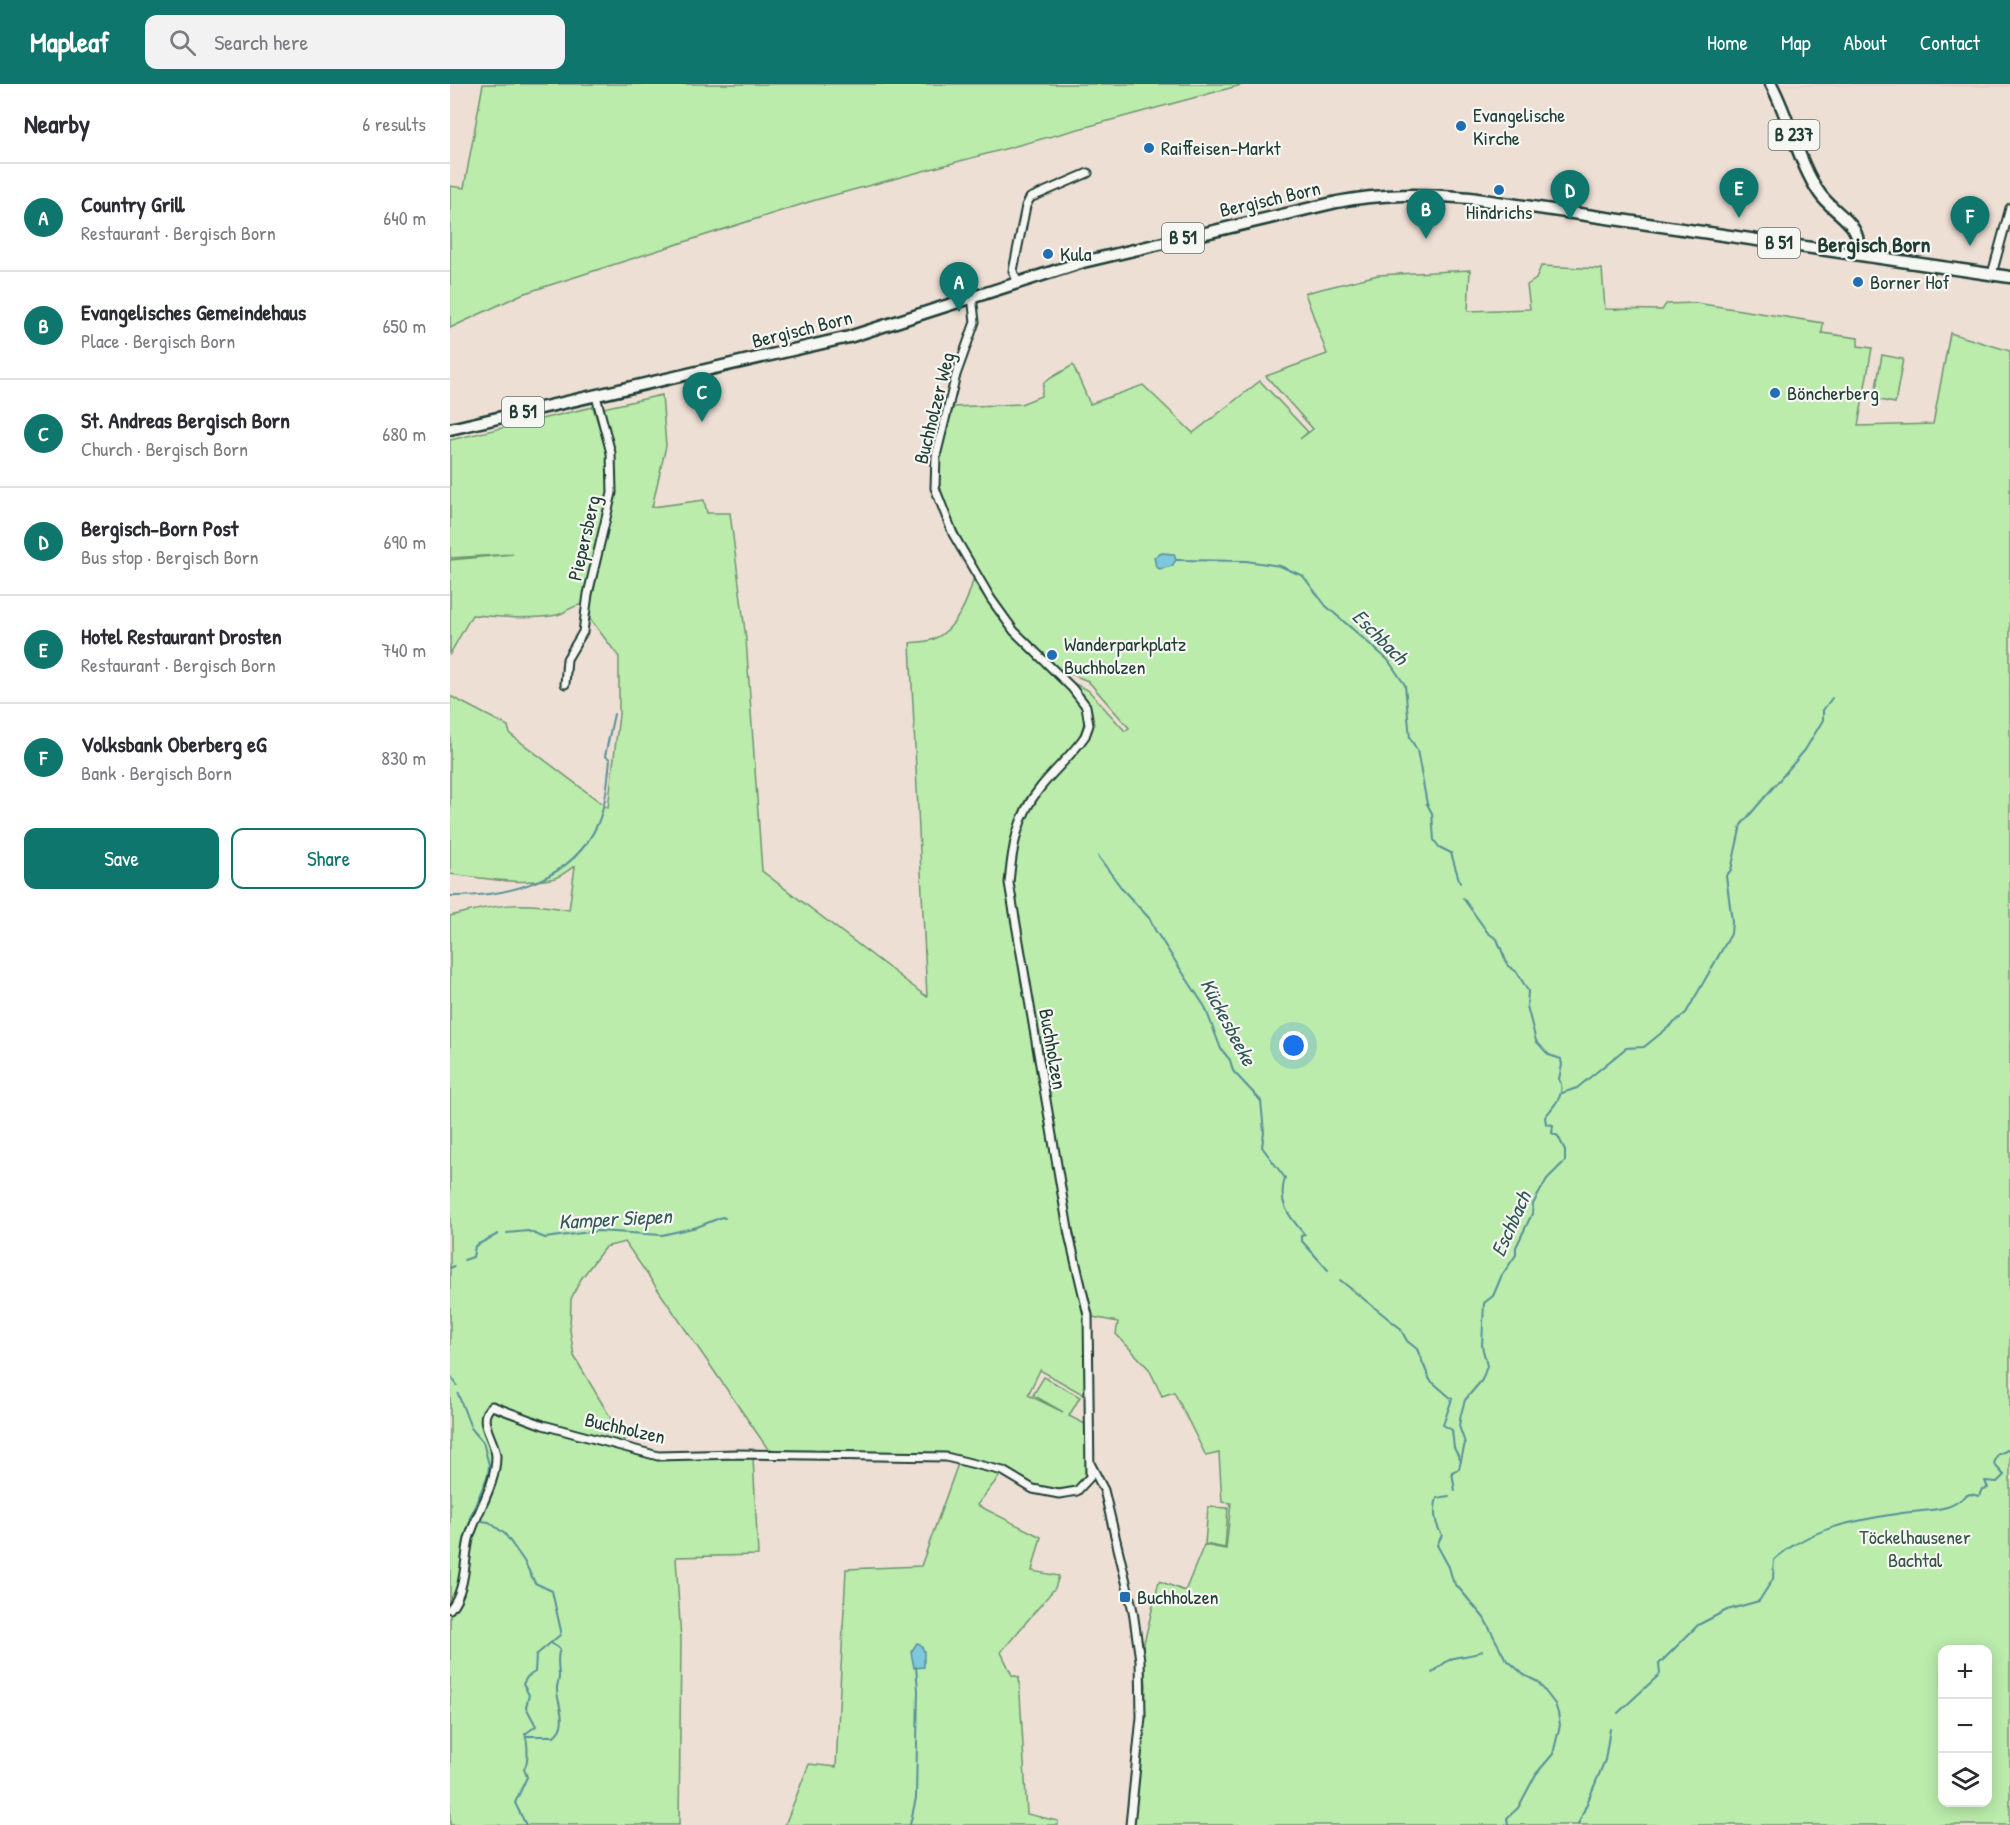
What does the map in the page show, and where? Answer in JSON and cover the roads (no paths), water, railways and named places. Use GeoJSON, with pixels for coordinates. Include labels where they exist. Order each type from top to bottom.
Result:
{"type":"FeatureCollection","features":[{"type":"Feature","properties":{"kind":"main road","name":"B 237"},"geometry":{"type":"LineString","coordinates":[[1771,84],[1782,104],[1816,187],[1829,204],[1854,225],[1858,236],[1858,253]]}},
{"type":"Feature","properties":{"kind":"main road","name":"Bergisch Born"},"geometry":{"type":"LineString","coordinates":[[450,429],[849,337],[1017,281],[1129,250],[1337,202],[1406,194],[1470,198],[2010,277]]}},
{"type":"Feature","properties":{"kind":"street"},"geometry":{"type":"LineString","coordinates":[[1017,281],[1013,271],[1026,206],[1030,198],[1039,192],[1088,173]]}},
{"type":"Feature","properties":{"kind":"street"},"geometry":{"type":"LineString","coordinates":[[1992,274],[2010,208]]}},
{"type":"Feature","properties":{"kind":"street","name":"Buchholzer Weg"},"geometry":{"type":"LineString","coordinates":[[972,296],[975,322],[960,361],[936,456],[935,488],[950,528],[981,585],[1014,631],[1056,672]]}},
{"type":"Feature","properties":{"kind":"street","name":"Piepersberg"},"geometry":{"type":"LineString","coordinates":[[565,684],[567,659],[583,632],[588,594],[612,493],[611,453],[596,396]]}},
{"type":"Feature","properties":{"kind":"street","name":"Buchholzen"},"geometry":{"type":"LineString","coordinates":[[450,1609],[459,1592],[470,1537],[496,1469],[496,1452],[484,1419],[490,1407],[543,1425],[658,1456],[738,1454],[946,1457],[1003,1471],[1033,1489],[1059,1494],[1071,1493],[1083,1486],[1090,1477],[1088,1315],[1066,1220],[1009,884],[1016,836],[1026,808],[1040,788],[1081,743],[1089,725],[1086,706],[1056,672]]}},
{"type":"Feature","properties":{"kind":"street","name":"Buchholzen"},"geometry":{"type":"LineString","coordinates":[[1091,1465],[1107,1501],[1133,1611],[1140,1660],[1141,1716],[1130,1825]]}},
{"type":"Feature","properties":{"kind":"water"},"geometry":{"type":"Polygon","coordinates":[[[1162,553],[1174,554],[1176,560],[1172,566],[1160,569],[1156,567],[1154,557],[1162,553]]]}},
{"type":"Feature","properties":{"kind":"water"},"geometry":{"type":"Polygon","coordinates":[[[917,1643],[924,1651],[924,1667],[914,1668],[911,1652],[917,1643]]]}},
{"type":"Feature","properties":{"kind":"waterway","name":"Eschbach"},"geometry":{"type":"LineString","coordinates":[[1176,560],[1246,561],[1280,566],[1303,576],[1326,606],[1388,660],[1405,685],[1410,738],[1417,750],[1427,804],[1432,813],[1434,840],[1439,847],[1451,853],[1460,883]]}},
{"type":"Feature","properties":{"kind":"waterway"},"geometry":{"type":"LineString","coordinates":[[1562,1093],[1577,1088],[1626,1048],[1644,1047],[1686,1013],[1731,934],[1732,921],[1726,876],[1731,870],[1741,825],[1805,750],[1823,720],[1823,710],[1832,698]]}},
{"type":"Feature","properties":{"kind":"waterway"},"geometry":{"type":"LineString","coordinates":[[450,896],[494,893],[536,882],[555,872],[587,843],[603,808],[610,759],[605,756],[614,714]]}},
{"type":"Feature","properties":{"kind":"waterway","name":"Kückesbeeke"},"geometry":{"type":"LineString","coordinates":[[1098,856],[1123,890],[1150,919],[1205,1007],[1221,1049],[1230,1060],[1233,1071],[1261,1101],[1264,1132],[1262,1147],[1285,1178],[1282,1195],[1286,1209],[1305,1235],[1301,1236],[1301,1240],[1328,1270]]}},
{"type":"Feature","properties":{"kind":"waterway","name":"Eschbach"},"geometry":{"type":"LineString","coordinates":[[1455,1491],[1452,1472],[1459,1469],[1465,1443],[1459,1426],[1461,1414],[1465,1400],[1482,1380],[1487,1366],[1482,1346],[1484,1303],[1493,1296],[1502,1275],[1516,1255],[1516,1247],[1532,1214],[1533,1204],[1547,1179],[1565,1161],[1565,1150],[1558,1136],[1552,1133],[1553,1125],[1546,1124],[1545,1117],[1560,1094],[1561,1059],[1549,1055],[1536,1041],[1527,1006],[1528,991],[1517,972],[1508,966],[1497,939],[1488,933],[1463,898]]}},
{"type":"Feature","properties":{"kind":"waterway","name":"Kamper Siepen"},"geometry":{"type":"LineString","coordinates":[[507,1233],[528,1231],[545,1238],[597,1231],[662,1235],[725,1218]]}},
{"type":"Feature","properties":{"kind":"waterway","name":"Kamper Siepen"},"geometry":{"type":"LineString","coordinates":[[464,1260],[473,1257],[475,1246],[498,1234]]}},
{"type":"Feature","properties":{"kind":"waterway"},"geometry":{"type":"LineString","coordinates":[[450,1268],[454,1266]]}},
{"type":"Feature","properties":{"kind":"waterway","name":"Kückesbeeke"},"geometry":{"type":"LineString","coordinates":[[1340,1280],[1400,1328],[1407,1341],[1417,1349],[1430,1380],[1452,1399],[1443,1425],[1452,1430],[1454,1448],[1461,1461]]}},
{"type":"Feature","properties":{"kind":"waterway"},"geometry":{"type":"LineString","coordinates":[[450,1375],[457,1385]]}},
{"type":"Feature","properties":{"kind":"waterway"},"geometry":{"type":"LineString","coordinates":[[458,1394],[471,1428],[483,1442],[489,1465],[488,1475],[470,1518]]}},
{"type":"Feature","properties":{"kind":"waterway"},"geometry":{"type":"LineString","coordinates":[[1618,1713],[1660,1674],[1659,1664],[1698,1625],[1727,1610],[1759,1601],[1773,1579],[1774,1560],[1788,1549],[1802,1540],[1834,1527],[1885,1516],[1947,1507],[1970,1494],[1979,1496],[1982,1489],[1988,1488],[1985,1481],[1997,1482],[2004,1475],[1994,1464],[1997,1455],[2010,1449]]}},
{"type":"Feature","properties":{"kind":"waterway","name":"Eschbach"},"geometry":{"type":"LineString","coordinates":[[1449,1496],[1437,1498],[1435,1513],[1442,1535],[1437,1545],[1449,1567],[1453,1581],[1484,1618],[1505,1658],[1524,1675],[1538,1682],[1555,1704],[1558,1713],[1560,1725],[1553,1754],[1536,1774],[1518,1808],[1507,1818],[1508,1825]]}},
{"type":"Feature","properties":{"kind":"waterway"},"geometry":{"type":"LineString","coordinates":[[482,1521],[489,1522],[505,1534],[524,1561],[535,1583],[552,1591],[561,1631],[560,1635],[536,1655],[535,1672],[527,1677],[523,1684],[529,1695],[526,1707],[536,1726],[525,1734],[528,1752],[524,1769],[527,1777],[515,1803],[526,1825]]}},
{"type":"Feature","properties":{"kind":"waterway"},"geometry":{"type":"LineString","coordinates":[[526,1736],[554,1736],[561,1726],[562,1715],[557,1689],[560,1649],[551,1643]]}},
{"type":"Feature","properties":{"kind":"waterway"},"geometry":{"type":"LineString","coordinates":[[1432,1673],[1451,1659],[1482,1651]]}},
{"type":"Feature","properties":{"kind":"waterway"},"geometry":{"type":"LineString","coordinates":[[910,1825],[916,1798],[918,1690],[916,1667]]}},
{"type":"Feature","properties":{"kind":"waterway"},"geometry":{"type":"LineString","coordinates":[[1578,1825],[1605,1760],[1610,1729]]}},
{"type":"Feature","properties":{"kind":"place","name":"Evangelische Kirche"},"geometry":{"type":"Point","coordinates":[1461,126]}},
{"type":"Feature","properties":{"kind":"place","name":"Raiffeisen-Markt"},"geometry":{"type":"Point","coordinates":[1149,148]}},
{"type":"Feature","properties":{"kind":"place","name":"Hindrichs"},"geometry":{"type":"Point","coordinates":[1499,190]}},
{"type":"Feature","properties":{"kind":"place","name":"Hotel Restaurant Drosten"},"geometry":{"type":"Point","coordinates":[1739,218]}},
{"type":"Feature","properties":{"kind":"place","name":"Bergisch-Born Post"},"geometry":{"type":"Point","coordinates":[1570,220]}},
{"type":"Feature","properties":{"kind":"place","name":"Evangelisches Gemeindehaus"},"geometry":{"type":"Point","coordinates":[1426,239]}},
{"type":"Feature","properties":{"kind":"place","name":"Volksbank Oberberg eG"},"geometry":{"type":"Point","coordinates":[1970,246]}},
{"type":"Feature","properties":{"kind":"place","name":"Kula"},"geometry":{"type":"Point","coordinates":[1048,254]}},
{"type":"Feature","properties":{"kind":"place","name":"Borner Hof"},"geometry":{"type":"Point","coordinates":[1858,282]}},
{"type":"Feature","properties":{"kind":"place","name":"Country Grill"},"geometry":{"type":"Point","coordinates":[959,312]}},
{"type":"Feature","properties":{"kind":"place","name":"Böncherberg"},"geometry":{"type":"Point","coordinates":[1775,393]}},
{"type":"Feature","properties":{"kind":"place","name":"St. Andreas Bergisch Born"},"geometry":{"type":"Point","coordinates":[702,422]}},
{"type":"Feature","properties":{"kind":"place","name":"Wanderparkplatz Buchholzen"},"geometry":{"type":"Point","coordinates":[1052,655]}},
{"type":"Feature","properties":{"kind":"place","name":"Buchholzen"},"geometry":{"type":"Point","coordinates":[1125,1597]}},
{"type":"Feature","properties":{"kind":"district","name":"Bergisch Born"},"geometry":{"type":"Point","coordinates":[1874,244]}},
{"type":"Feature","properties":{"kind":"park label","name":"Töckelhausener Bachtal"},"geometry":{"type":"Point","coordinates":[1915,1548]}}]}
